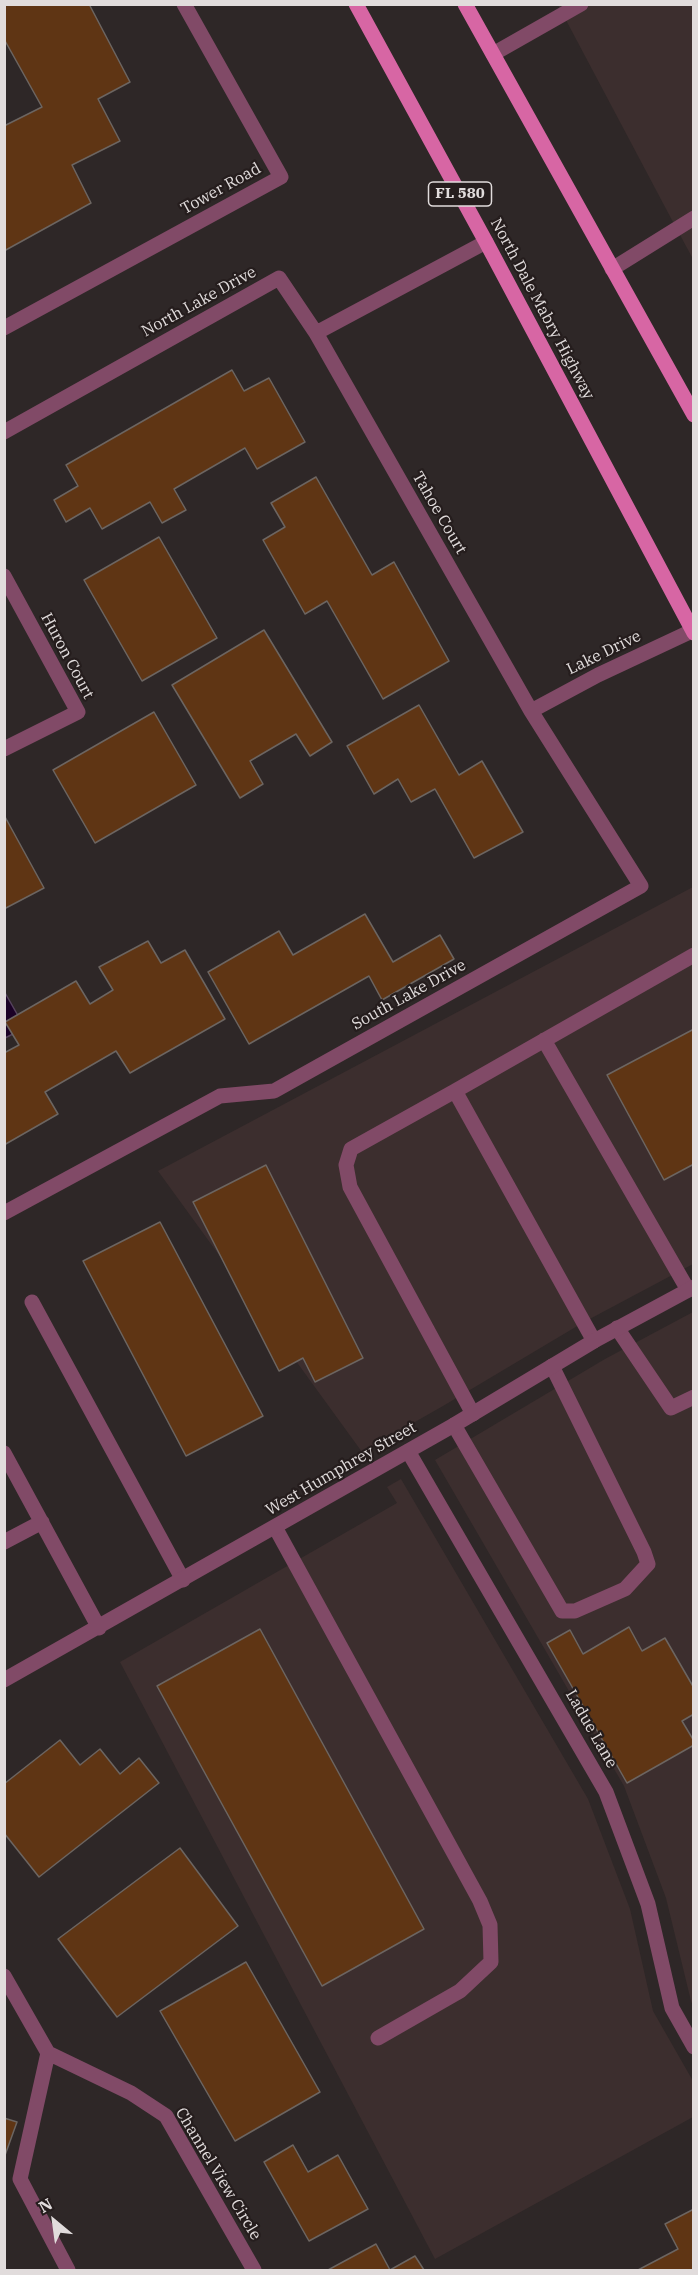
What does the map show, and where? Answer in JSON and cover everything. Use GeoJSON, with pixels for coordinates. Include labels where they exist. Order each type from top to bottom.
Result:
{"type":"FeatureCollection","features":[{"type":"Feature","properties":{"kind":"main road","name":"North Dale Mabry Highway"},"geometry":{"type":"LineString","coordinates":[[356,4],[486,242],[693,631]]}},
{"type":"Feature","properties":{"kind":"main road"},"geometry":{"type":"LineString","coordinates":[[465,4],[693,415]]}},
{"type":"Feature","properties":{"kind":"street","name":"Tower Road"},"geometry":{"type":"LineString","coordinates":[[4,328],[281,177],[184,4]]}},
{"type":"Feature","properties":{"kind":"street"},"geometry":{"type":"LineString","coordinates":[[493,54],[581,4]]}},
{"type":"Feature","properties":{"kind":"street"},"geometry":{"type":"LineString","coordinates":[[612,269],[693,218]]}},
{"type":"Feature","properties":{"kind":"street"},"geometry":{"type":"LineString","coordinates":[[316,333],[486,242]]}},
{"type":"Feature","properties":{"kind":"street","name":"North Lake Drive"},"geometry":{"type":"LineString","coordinates":[[4,432],[279,278],[316,333]]}},
{"type":"Feature","properties":{"kind":"street","name":"Tahoe Court"},"geometry":{"type":"LineString","coordinates":[[316,333],[531,711]]}},
{"type":"Feature","properties":{"kind":"street","name":"Huron Court"},"geometry":{"type":"LineString","coordinates":[[4,576],[78,712],[4,749]]}},
{"type":"Feature","properties":{"kind":"street","name":"Lake Drive"},"geometry":{"type":"LineString","coordinates":[[531,711],[598,675],[693,631]]}},
{"type":"Feature","properties":{"kind":"street","name":"South Lake Drive"},"geometry":{"type":"LineString","coordinates":[[4,1213],[220,1096],[274,1091],[641,886],[531,711]]}},
{"type":"Feature","properties":{"kind":"street"},"geometry":{"type":"LineString","coordinates":[[473,1414],[350,1187],[346,1165],[351,1149],[693,955]]}},
{"type":"Feature","properties":{"kind":"street"},"geometry":{"type":"LineString","coordinates":[[544,1040],[691,1289]]}},
{"type":"Feature","properties":{"kind":"street"},"geometry":{"type":"LineString","coordinates":[[455,1091],[594,1341]]}},
{"type":"Feature","properties":{"kind":"street","name":"West Humphrey Street"},"geometry":{"type":"LineString","coordinates":[[4,1680],[454,1425],[594,1341],[691,1289]]}},
{"type":"Feature","properties":{"kind":"street"},"geometry":{"type":"LineString","coordinates":[[32,1302],[183,1580]]}},
{"type":"Feature","properties":{"kind":"street"},"geometry":{"type":"LineString","coordinates":[[617,1328],[671,1408],[693,1396]]}},
{"type":"Feature","properties":{"kind":"street"},"geometry":{"type":"LineString","coordinates":[[454,1425],[562,1611],[576,1611],[625,1589],[648,1564],[552,1366]]}},
{"type":"Feature","properties":{"kind":"street","name":"Ladue Lane"},"geometry":{"type":"LineString","coordinates":[[408,1451],[606,1792],[648,1904],[672,2008],[693,2047]]}},
{"type":"Feature","properties":{"kind":"street"},"geometry":{"type":"LineString","coordinates":[[4,1453],[99,1628]]}},
{"type":"Feature","properties":{"kind":"street"},"geometry":{"type":"LineString","coordinates":[[4,1542],[42,1522]]}},
{"type":"Feature","properties":{"kind":"street"},"geometry":{"type":"LineString","coordinates":[[275,1527],[480,1901],[490,1925],[491,1962],[460,1991],[378,2038]]}},
{"type":"Feature","properties":{"kind":"street"},"geometry":{"type":"LineString","coordinates":[[4,1976],[48,2053],[20,2179],[68,2271]]}},
{"type":"Feature","properties":{"kind":"street","name":"Channel View Circle"},"geometry":{"type":"LineString","coordinates":[[48,2053],[131,2093],[166,2116],[254,2271]]}},
{"type":"Feature","properties":{"kind":"shaded area"},"geometry":{"type":"Polygon","coordinates":[[[558,5],[693,5],[693,259],[673,222],[558,5]]]}},
{"type":"Feature","properties":{"kind":"shaded area"},"geometry":{"type":"Polygon","coordinates":[[[693,887],[693,1264],[584,1322],[362,1452],[158,1171],[693,887]]]}},
{"type":"Feature","properties":{"kind":"shaded area"},"geometry":{"type":"Polygon","coordinates":[[[4,991],[25,1028],[5,1038],[4,1038],[4,991]]]}},
{"type":"Feature","properties":{"kind":"shaded area"},"geometry":{"type":"Polygon","coordinates":[[[693,1312],[693,2006],[666,1898],[624,1786],[435,1460],[605,1359],[693,1312]]]}},
{"type":"Feature","properties":{"kind":"shaded area"},"geometry":{"type":"Polygon","coordinates":[[[401,1479],[588,1799],[630,1909],[653,2011],[693,2081],[693,2117],[435,2259],[120,1662],[397,1503],[387,1487],[401,1479]]]}},
{"type":"Feature","properties":{"kind":"building"},"geometry":{"type":"Polygon","coordinates":[[[4,4],[89,4],[130,82],[98,99],[120,141],[72,165],[91,203],[4,251],[4,126],[42,107],[4,39],[4,4]]]}},
{"type":"Feature","properties":{"kind":"building"},"geometry":{"type":"Polygon","coordinates":[[[232,370],[244,391],[269,378],[305,442],[257,469],[245,448],[174,489],[186,510],[162,523],[150,502],[102,529],[90,508],[66,522],[54,500],[78,486],[66,465],[232,370]]]}},
{"type":"Feature","properties":{"kind":"building"},"geometry":{"type":"Polygon","coordinates":[[[316,477],[372,575],[394,562],[449,661],[383,699],[327,601],[305,614],[263,540],[285,527],[271,503],[316,477]]]}},
{"type":"Feature","properties":{"kind":"building"},"geometry":{"type":"Polygon","coordinates":[[[159,537],[217,638],[142,681],[84,580],[159,537]]]}},
{"type":"Feature","properties":{"kind":"building"},"geometry":{"type":"Polygon","coordinates":[[[264,630],[332,742],[310,756],[296,734],[250,761],[263,784],[240,798],[172,685],[264,630]]]}},
{"type":"Feature","properties":{"kind":"building"},"geometry":{"type":"Polygon","coordinates":[[[419,705],[459,775],[482,761],[523,832],[474,858],[435,789],[411,802],[398,779],[374,794],[347,746],[419,705]]]}},
{"type":"Feature","properties":{"kind":"building"},"geometry":{"type":"Polygon","coordinates":[[[154,712],[196,785],[95,843],[53,770],[154,712]]]}},
{"type":"Feature","properties":{"kind":"building"},"geometry":{"type":"Polygon","coordinates":[[[4,815],[44,888],[4,909],[4,815]]]}},
{"type":"Feature","properties":{"kind":"building"},"geometry":{"type":"Polygon","coordinates":[[[365,914],[393,962],[440,935],[454,959],[382,1000],[369,976],[249,1044],[208,972],[279,931],[293,955],[365,914]]]}},
{"type":"Feature","properties":{"kind":"building"},"geometry":{"type":"Polygon","coordinates":[[[148,941],[161,963],[185,950],[225,1019],[130,1073],[116,1051],[45,1092],[58,1114],[4,1145],[4,1053],[19,1045],[5,1022],[76,981],[90,1004],[113,990],[99,967],[148,941]]]}},
{"type":"Feature","properties":{"kind":"building"},"geometry":{"type":"Polygon","coordinates":[[[694,1029],[694,1164],[664,1180],[607,1075],[694,1029]]]}},
{"type":"Feature","properties":{"kind":"building"},"geometry":{"type":"Polygon","coordinates":[[[266,1165],[363,1358],[315,1382],[303,1358],[279,1371],[193,1202],[266,1165]]]}},
{"type":"Feature","properties":{"kind":"building"},"geometry":{"type":"Polygon","coordinates":[[[160,1222],[263,1416],[186,1456],[83,1261],[160,1222]]]}},
{"type":"Feature","properties":{"kind":"building"},"geometry":{"type":"Polygon","coordinates":[[[629,1627],[642,1651],[665,1638],[694,1688],[694,1714],[682,1721],[694,1745],[627,1783],[547,1643],[570,1630],[583,1654],[629,1627]]]}},
{"type":"Feature","properties":{"kind":"building"},"geometry":{"type":"Polygon","coordinates":[[[260,1629],[424,1929],[322,1986],[157,1686],[260,1629]]]}},
{"type":"Feature","properties":{"kind":"building"},"geometry":{"type":"Polygon","coordinates":[[[60,1740],[80,1765],[100,1749],[120,1774],[139,1758],[159,1783],[39,1877],[4,1833],[4,1784],[60,1740]]]}},
{"type":"Feature","properties":{"kind":"building"},"geometry":{"type":"Polygon","coordinates":[[[180,1848],[238,1926],[117,2017],[58,1939],[180,1848]]]}},
{"type":"Feature","properties":{"kind":"building"},"geometry":{"type":"Polygon","coordinates":[[[246,1962],[320,2092],[235,2141],[160,2011],[246,1962]]]}},
{"type":"Feature","properties":{"kind":"building"},"geometry":{"type":"Polygon","coordinates":[[[4,2118],[17,2122],[4,2158],[4,2118]]]}},
{"type":"Feature","properties":{"kind":"building"},"geometry":{"type":"Polygon","coordinates":[[[293,2145],[308,2172],[338,2155],[368,2209],[309,2241],[264,2162],[293,2145]]]}},
{"type":"Feature","properties":{"kind":"building"},"geometry":{"type":"Polygon","coordinates":[[[694,2209],[694,2270],[638,2270],[678,2249],[665,2224],[694,2209]]]}},
{"type":"Feature","properties":{"kind":"building"},"geometry":{"type":"Polygon","coordinates":[[[376,2244],[390,2270],[328,2270],[376,2244]]]}},
{"type":"Feature","properties":{"kind":"building"},"geometry":{"type":"Polygon","coordinates":[[[415,2256],[424,2270],[390,2270],[415,2256]]]}}]}
